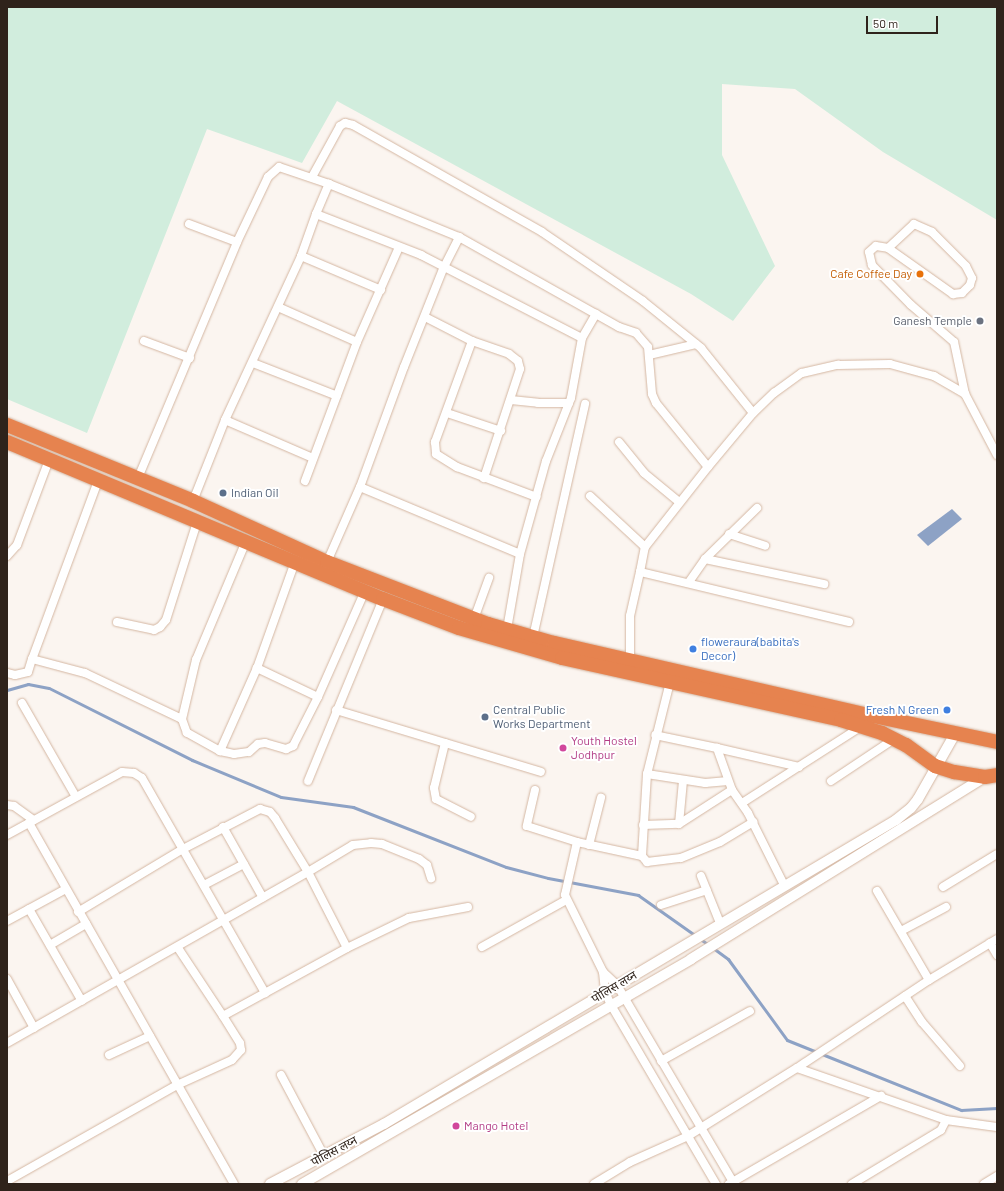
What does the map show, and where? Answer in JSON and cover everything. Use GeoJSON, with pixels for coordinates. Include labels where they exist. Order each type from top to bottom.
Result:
{"type":"FeatureCollection","features":[{"type":"Feature","properties":{"kind":"highway"},"geometry":{"type":"LineString","coordinates":[[7,425],[193,501],[327,562],[474,619],[630,666],[670,682],[862,726],[894,739],[935,766],[954,772],[991,776]]}},
{"type":"Feature","properties":{"kind":"highway"},"geometry":{"type":"LineString","coordinates":[[7,442],[383,599],[505,642],[630,666],[997,742]]}},
{"type":"Feature","properties":{"kind":"street"},"geometry":{"type":"LineString","coordinates":[[312,177],[340,126],[345,123],[353,125],[542,232],[643,301],[696,344],[753,414]]}},
{"type":"Feature","properties":{"kind":"street"},"geometry":{"type":"LineString","coordinates":[[138,478],[190,358],[237,242],[274,170],[279,167],[312,177],[459,238],[596,314],[636,333],[645,341],[650,355],[652,394],[656,403],[708,466]]}},
{"type":"Feature","properties":{"kind":"street"},"geometry":{"type":"LineString","coordinates":[[193,501],[225,420],[253,363],[301,256],[316,214],[329,184]]}},
{"type":"Feature","properties":{"kind":"street"},"geometry":{"type":"LineString","coordinates":[[316,214],[421,256],[443,269],[582,338]]}},
{"type":"Feature","properties":{"kind":"street"},"geometry":{"type":"LineString","coordinates":[[189,224],[237,242]]}},
{"type":"Feature","properties":{"kind":"street"},"geometry":{"type":"LineString","coordinates":[[888,248],[910,226],[914,224],[926,230],[966,266],[972,278],[970,285],[962,293],[952,294],[888,248],[876,246],[871,248],[869,252],[872,265],[911,305],[954,342],[965,394],[997,455]]}},
{"type":"Feature","properties":{"kind":"street"},"geometry":{"type":"LineString","coordinates":[[327,562],[360,487],[443,269],[459,238]]}},
{"type":"Feature","properties":{"kind":"street"},"geometry":{"type":"LineString","coordinates":[[304,481],[357,342],[399,247]]}},
{"type":"Feature","properties":{"kind":"street"},"geometry":{"type":"LineString","coordinates":[[301,256],[381,290]]}},
{"type":"Feature","properties":{"kind":"street"},"geometry":{"type":"LineString","coordinates":[[278,307],[357,342]]}},
{"type":"Feature","properties":{"kind":"street"},"geometry":{"type":"LineString","coordinates":[[507,629],[520,554],[546,461],[569,403],[582,338],[596,314]]}},
{"type":"Feature","properties":{"kind":"street"},"geometry":{"type":"LineString","coordinates":[[425,317],[472,341],[510,354],[518,361],[520,369],[511,400],[484,478]]}},
{"type":"Feature","properties":{"kind":"street"},"geometry":{"type":"LineString","coordinates":[[144,341],[190,358]]}},
{"type":"Feature","properties":{"kind":"street"},"geometry":{"type":"LineString","coordinates":[[472,341],[436,442],[436,454],[457,467],[537,497]]}},
{"type":"Feature","properties":{"kind":"street"},"geometry":{"type":"LineString","coordinates":[[650,355],[696,344]]}},
{"type":"Feature","properties":{"kind":"street"},"geometry":{"type":"LineString","coordinates":[[253,363],[337,396]]}},
{"type":"Feature","properties":{"kind":"street"},"geometry":{"type":"LineString","coordinates":[[630,666],[630,616],[645,547],[708,466],[753,414],[774,393],[802,373],[838,365],[890,364],[934,376],[965,394]]}},
{"type":"Feature","properties":{"kind":"street"},"geometry":{"type":"LineString","coordinates":[[511,400],[538,404],[569,403]]}},
{"type":"Feature","properties":{"kind":"street"},"geometry":{"type":"LineString","coordinates":[[533,637],[585,404]]}},
{"type":"Feature","properties":{"kind":"street"},"geometry":{"type":"LineString","coordinates":[[447,413],[501,430]]}},
{"type":"Feature","properties":{"kind":"street"},"geometry":{"type":"LineString","coordinates":[[225,420],[313,458]]}},
{"type":"Feature","properties":{"kind":"street"},"geometry":{"type":"LineString","coordinates":[[619,442],[644,472],[679,502]]}},
{"type":"Feature","properties":{"kind":"street"},"geometry":{"type":"LineString","coordinates":[[7,556],[17,545],[49,460]]}},
{"type":"Feature","properties":{"kind":"street"},"geometry":{"type":"LineString","coordinates":[[7,673],[15,675],[28,672],[98,481]]}},
{"type":"Feature","properties":{"kind":"street"},"geometry":{"type":"LineString","coordinates":[[360,487],[520,554]]}},
{"type":"Feature","properties":{"kind":"street"},"geometry":{"type":"LineString","coordinates":[[590,496],[645,547]]}},
{"type":"Feature","properties":{"kind":"street"},"geometry":{"type":"LineString","coordinates":[[689,582],[705,559],[757,508]]}},
{"type":"Feature","properties":{"kind":"street"},"geometry":{"type":"LineString","coordinates":[[117,622],[154,630],[160,627],[166,620],[197,522]]}},
{"type":"Feature","properties":{"kind":"street"},"geometry":{"type":"LineString","coordinates":[[729,534],[765,546]]}},
{"type":"Feature","properties":{"kind":"street"},"geometry":{"type":"LineString","coordinates":[[246,541],[196,660],[182,719],[187,733],[220,751],[234,754],[249,752],[258,744],[265,743],[286,749],[293,746],[318,697],[365,591]]}},
{"type":"Feature","properties":{"kind":"street"},"geometry":{"type":"LineString","coordinates":[[705,559],[824,584]]}},
{"type":"Feature","properties":{"kind":"street"},"geometry":{"type":"LineString","coordinates":[[220,751],[257,668],[295,562]]}},
{"type":"Feature","properties":{"kind":"street"},"geometry":{"type":"LineString","coordinates":[[640,572],[689,582],[849,622]]}},
{"type":"Feature","properties":{"kind":"street"},"geometry":{"type":"LineString","coordinates":[[474,619],[489,578]]}},
{"type":"Feature","properties":{"kind":"street"},"geometry":{"type":"LineString","coordinates":[[308,781],[383,599]]}},
{"type":"Feature","properties":{"kind":"street"},"geometry":{"type":"LineString","coordinates":[[32,659],[85,673],[182,719]]}},
{"type":"Feature","properties":{"kind":"street"},"geometry":{"type":"LineString","coordinates":[[257,668],[318,697]]}},
{"type":"Feature","properties":{"kind":"street"},"geometry":{"type":"LineString","coordinates":[[642,856],[647,774],[655,735],[670,682]]}},
{"type":"Feature","properties":{"kind":"street"},"geometry":{"type":"LineString","coordinates":[[22,703],[76,797]]}},
{"type":"Feature","properties":{"kind":"street"},"geometry":{"type":"LineString","coordinates":[[336,710],[541,772]]}},
{"type":"Feature","properties":{"kind":"street"},"geometry":{"type":"LineString","coordinates":[[742,803],[862,726]]}},
{"type":"Feature","properties":{"kind":"street","name":"पोलिस लय्न"},"geometry":{"type":"LineString","coordinates":[[270,1184],[384,1124],[911,808],[935,766],[956,734]]}},
{"type":"Feature","properties":{"kind":"street"},"geometry":{"type":"LineString","coordinates":[[655,735],[799,767]]}},
{"type":"Feature","properties":{"kind":"street"},"geometry":{"type":"LineString","coordinates":[[831,781],[894,739]]}},
{"type":"Feature","properties":{"kind":"street"},"geometry":{"type":"LineString","coordinates":[[445,743],[434,788],[436,799],[471,816]]}},
{"type":"Feature","properties":{"kind":"street"},"geometry":{"type":"LineString","coordinates":[[717,748],[732,790],[742,803],[753,822],[784,885]]}},
{"type":"Feature","properties":{"kind":"street"},"geometry":{"type":"LineString","coordinates":[[7,835],[122,772],[134,773],[142,778],[265,993]]}},
{"type":"Feature","properties":{"kind":"street"},"geometry":{"type":"LineString","coordinates":[[647,774],[683,781],[728,781]]}},
{"type":"Feature","properties":{"kind":"street"},"geometry":{"type":"LineString","coordinates":[[302,1184],[730,936],[991,776]]}},
{"type":"Feature","properties":{"kind":"street"},"geometry":{"type":"LineString","coordinates":[[679,824],[683,781]]}},
{"type":"Feature","properties":{"kind":"street"},"geometry":{"type":"LineString","coordinates":[[536,790],[527,826],[577,842],[642,856],[647,862],[681,858],[702,851],[753,822]]}},
{"type":"Feature","properties":{"kind":"street"},"geometry":{"type":"LineString","coordinates":[[643,825],[679,824],[732,790]]}},
{"type":"Feature","properties":{"kind":"street"},"geometry":{"type":"LineString","coordinates":[[589,845],[601,798]]}},
{"type":"Feature","properties":{"kind":"street"},"geometry":{"type":"LineString","coordinates":[[7,805],[14,806],[31,822],[78,912],[234,1184]]}},
{"type":"Feature","properties":{"kind":"street"},"geometry":{"type":"LineString","coordinates":[[78,912],[182,849],[223,826],[260,809],[270,812],[308,872],[347,948]]}},
{"type":"Feature","properties":{"kind":"street"},"geometry":{"type":"LineString","coordinates":[[223,826],[263,898]]}},
{"type":"Feature","properties":{"kind":"street"},"geometry":{"type":"LineString","coordinates":[[577,842],[568,876],[566,898],[603,972],[617,985],[625,997],[731,1183],[881,1096]]}},
{"type":"Feature","properties":{"kind":"street"},"geometry":{"type":"LineString","coordinates":[[7,1043],[178,948],[353,846],[370,843],[382,844],[419,859],[427,866],[431,878]]}},
{"type":"Feature","properties":{"kind":"street"},"geometry":{"type":"LineString","coordinates":[[943,887],[997,854]]}},
{"type":"Feature","properties":{"kind":"street"},"geometry":{"type":"LineString","coordinates":[[204,885],[244,864]]}},
{"type":"Feature","properties":{"kind":"street"},"geometry":{"type":"LineString","coordinates":[[701,876],[718,925]]}},
{"type":"Feature","properties":{"kind":"street"},"geometry":{"type":"LineString","coordinates":[[7,921],[66,889]]}},
{"type":"Feature","properties":{"kind":"street"},"geometry":{"type":"LineString","coordinates":[[661,905],[707,890]]}},
{"type":"Feature","properties":{"kind":"street"},"geometry":{"type":"LineString","coordinates":[[877,891],[929,980]]}},
{"type":"Feature","properties":{"kind":"street"},"geometry":{"type":"LineString","coordinates":[[482,947],[566,898]]}},
{"type":"Feature","properties":{"kind":"street"},"geometry":{"type":"LineString","coordinates":[[901,931],[946,906]]}},
{"type":"Feature","properties":{"kind":"street"},"geometry":{"type":"LineString","coordinates":[[222,1016],[347,948],[409,918],[468,907]]}},
{"type":"Feature","properties":{"kind":"street"},"geometry":{"type":"LineString","coordinates":[[29,909],[82,1001]]}},
{"type":"Feature","properties":{"kind":"street"},"geometry":{"type":"LineString","coordinates":[[50,945],[86,924]]}},
{"type":"Feature","properties":{"kind":"street"},"geometry":{"type":"LineString","coordinates":[[594,1184],[630,1162],[688,1136],[797,1068],[929,980],[994,941],[997,955]]}},
{"type":"Feature","properties":{"kind":"street"},"geometry":{"type":"LineString","coordinates":[[7,1181],[177,1085],[238,1055],[240,1043],[178,948]]}},
{"type":"Feature","properties":{"kind":"street"},"geometry":{"type":"LineString","coordinates":[[603,972],[605,992],[611,1005],[716,1184]]}},
{"type":"Feature","properties":{"kind":"street"},"geometry":{"type":"LineString","coordinates":[[7,979],[34,1028]]}},
{"type":"Feature","properties":{"kind":"street"},"geometry":{"type":"LineString","coordinates":[[905,996],[922,1022],[960,1066]]}},
{"type":"Feature","properties":{"kind":"street"},"geometry":{"type":"LineString","coordinates":[[661,1061],[750,1011]]}},
{"type":"Feature","properties":{"kind":"street"},"geometry":{"type":"LineString","coordinates":[[109,1055],[150,1036]]}},
{"type":"Feature","properties":{"kind":"street"},"geometry":{"type":"LineString","coordinates":[[797,1068],[881,1096],[946,1120],[997,1127]]}},
{"type":"Feature","properties":{"kind":"street"},"geometry":{"type":"LineString","coordinates":[[281,1075],[324,1156]]}},
{"type":"Feature","properties":{"kind":"street"},"geometry":{"type":"LineString","coordinates":[[852,1184],[941,1130],[946,1120]]}},
{"type":"Feature","properties":{"kind":"street"},"geometry":{"type":"LineString","coordinates":[[984,1184],[997,1176]]}},
{"type":"Feature","properties":{"kind":"green space"},"geometry":{"type":"Polygon","coordinates":[[[7,7],[997,7],[997,220],[883,152],[795,89],[722,84],[722,155],[775,266],[733,321],[691,294],[337,101],[302,163],[207,129],[87,433],[7,399],[7,7]]]}},
{"type":"Feature","properties":{"kind":"water"},"geometry":{"type":"Polygon","coordinates":[[[952,509],[962,519],[928,546],[917,535],[952,509]]]}},
{"type":"Feature","properties":{"kind":"waterway"},"geometry":{"type":"LineString","coordinates":[[7,690],[28,684],[49,688],[192,760],[281,797],[353,807],[506,867],[548,878],[638,895],[709,945]]}},
{"type":"Feature","properties":{"kind":"waterway"},"geometry":{"type":"LineString","coordinates":[[713,948],[728,959],[787,1040],[961,1110],[997,1108]]}},
{"type":"Feature","properties":{"kind":"place","name":"Cafe Coffee Day"},"geometry":{"type":"Point","coordinates":[920,274]}},
{"type":"Feature","properties":{"kind":"place","name":"Ganesh Temple"},"geometry":{"type":"Point","coordinates":[980,321]}},
{"type":"Feature","properties":{"kind":"place","name":"Indian Oil"},"geometry":{"type":"Point","coordinates":[223,493]}},
{"type":"Feature","properties":{"kind":"place","name":"floweraura(babita's Decor)"},"geometry":{"type":"Point","coordinates":[693,649]}},
{"type":"Feature","properties":{"kind":"place","name":"Fresh N Green"},"geometry":{"type":"Point","coordinates":[947,710]}},
{"type":"Feature","properties":{"kind":"place","name":"Central Public Works Department"},"geometry":{"type":"Point","coordinates":[485,717]}},
{"type":"Feature","properties":{"kind":"place","name":"Youth Hostel Jodhpur"},"geometry":{"type":"Point","coordinates":[563,748]}},
{"type":"Feature","properties":{"kind":"place","name":"Mango Hotel"},"geometry":{"type":"Point","coordinates":[456,1126]}}]}
